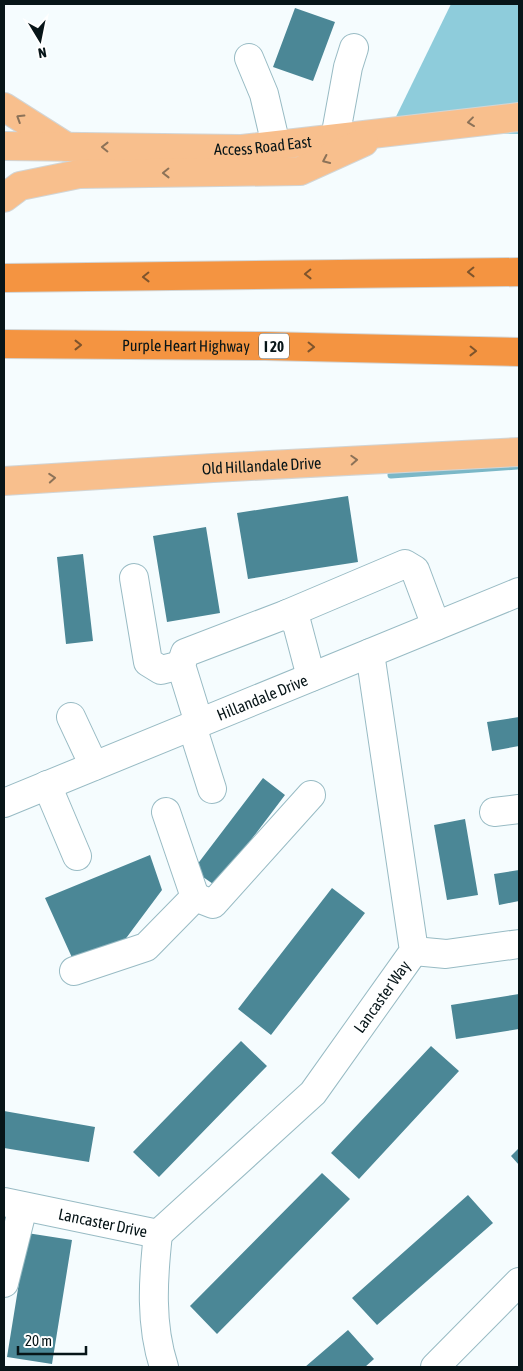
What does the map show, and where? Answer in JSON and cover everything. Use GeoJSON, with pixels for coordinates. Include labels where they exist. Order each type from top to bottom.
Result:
{"type":"FeatureCollection","features":[{"type":"Feature","properties":{"kind":"highway"},"geometry":{"type":"LineString","coordinates":[[4,278],[519,272]]}},
{"type":"Feature","properties":{"kind":"highway","name":"Purple Heart Highway"},"geometry":{"type":"LineString","coordinates":[[17,344],[265,346],[519,352]]}},
{"type":"Feature","properties":{"kind":"main road"},"geometry":{"type":"LineString","coordinates":[[4,107],[67,147]]}},
{"type":"Feature","properties":{"kind":"main road","name":"Access Road East"},"geometry":{"type":"LineString","coordinates":[[4,146],[242,149],[519,116]]}},
{"type":"Feature","properties":{"kind":"main road"},"geometry":{"type":"LineString","coordinates":[[4,198],[20,186],[80,174],[300,172],[386,132]]}},
{"type":"Feature","properties":{"kind":"main road","name":"Old Hillandale Drive"},"geometry":{"type":"LineString","coordinates":[[4,480],[519,452]]}},
{"type":"Feature","properties":{"kind":"street"},"geometry":{"type":"LineString","coordinates":[[335,138],[348,67],[354,48]]}},
{"type":"Feature","properties":{"kind":"street"},"geometry":{"type":"LineString","coordinates":[[249,58],[264,94],[276,145]]}},
{"type":"Feature","properties":{"kind":"street"},"geometry":{"type":"LineString","coordinates":[[212,789],[181,665],[185,653],[287,614],[405,564],[415,570],[436,626]]}},
{"type":"Feature","properties":{"kind":"street"},"geometry":{"type":"LineString","coordinates":[[134,578],[148,662],[161,670],[181,665]]}},
{"type":"Feature","properties":{"kind":"street","name":"Hillandale Drive"},"geometry":{"type":"LineString","coordinates":[[4,803],[519,592]]}},
{"type":"Feature","properties":{"kind":"street"},"geometry":{"type":"LineString","coordinates":[[287,614],[297,624],[311,677]]}},
{"type":"Feature","properties":{"kind":"street","name":"Lancaster Way"},"geometry":{"type":"LineString","coordinates":[[158,1234],[313,1093],[414,951],[370,653]]}},
{"type":"Feature","properties":{"kind":"street"},"geometry":{"type":"LineString","coordinates":[[71,717],[94,766]]}},
{"type":"Feature","properties":{"kind":"street"},"geometry":{"type":"LineString","coordinates":[[47,786],[77,856]]}},
{"type":"Feature","properties":{"kind":"street"},"geometry":{"type":"LineString","coordinates":[[166,812],[195,897],[213,904],[311,795]]}},
{"type":"Feature","properties":{"kind":"street"},"geometry":{"type":"LineString","coordinates":[[74,971],[146,947],[195,897]]}},
{"type":"Feature","properties":{"kind":"street"},"geometry":{"type":"LineString","coordinates":[[414,951],[446,954],[519,944]]}},
{"type":"Feature","properties":{"kind":"street"},"geometry":{"type":"LineString","coordinates":[[4,1283],[14,1204]]}},
{"type":"Feature","properties":{"kind":"street","name":"Lancaster Drive"},"geometry":{"type":"LineString","coordinates":[[14,1204],[158,1234],[153,1311],[164,1367]]}},
{"type":"Feature","properties":{"kind":"street"},"geometry":{"type":"LineString","coordinates":[[435,1367],[519,1282]]}},
{"type":"Feature","properties":{"kind":"shaded area"},"geometry":{"type":"Polygon","coordinates":[[[451,4],[519,4],[519,134],[389,131],[451,4]]]}},
{"type":"Feature","properties":{"kind":"building"},"geometry":{"type":"Polygon","coordinates":[[[295,8],[335,22],[313,81],[273,67],[295,8]]]}},
{"type":"Feature","properties":{"kind":"building"},"geometry":{"type":"Polygon","coordinates":[[[348,496],[358,562],[248,579],[237,513],[348,496]]]}},
{"type":"Feature","properties":{"kind":"building"},"geometry":{"type":"Polygon","coordinates":[[[206,527],[220,613],[167,622],[153,536],[206,527]]]}},
{"type":"Feature","properties":{"kind":"building"},"geometry":{"type":"Polygon","coordinates":[[[83,554],[93,641],[66,644],[57,557],[83,554]]]}},
{"type":"Feature","properties":{"kind":"building"},"geometry":{"type":"Polygon","coordinates":[[[519,717],[519,746],[492,751],[487,722],[519,717]]]}},
{"type":"Feature","properties":{"kind":"building"},"geometry":{"type":"Polygon","coordinates":[[[263,778],[285,795],[216,886],[193,870],[263,778]]]}},
{"type":"Feature","properties":{"kind":"building"},"geometry":{"type":"Polygon","coordinates":[[[465,819],[478,895],[447,900],[434,825],[465,819]]]}},
{"type":"Feature","properties":{"kind":"building"},"geometry":{"type":"Polygon","coordinates":[[[150,855],[162,890],[124,941],[74,962],[45,898],[150,855]]]}},
{"type":"Feature","properties":{"kind":"building"},"geometry":{"type":"Polygon","coordinates":[[[519,870],[519,901],[499,905],[494,874],[519,870]]]}},
{"type":"Feature","properties":{"kind":"building"},"geometry":{"type":"Polygon","coordinates":[[[332,888],[365,913],[271,1035],[238,1009],[332,888]]]}},
{"type":"Feature","properties":{"kind":"building"},"geometry":{"type":"Polygon","coordinates":[[[519,994],[519,1029],[456,1039],[451,1005],[519,994]]]}},
{"type":"Feature","properties":{"kind":"building"},"geometry":{"type":"Polygon","coordinates":[[[241,1041],[267,1066],[159,1177],[133,1152],[241,1041]]]}},
{"type":"Feature","properties":{"kind":"building"},"geometry":{"type":"Polygon","coordinates":[[[431,1046],[459,1071],[359,1179],[331,1153],[431,1046]]]}},
{"type":"Feature","properties":{"kind":"building"},"geometry":{"type":"Polygon","coordinates":[[[4,1111],[95,1127],[89,1162],[4,1148],[4,1111]]]}},
{"type":"Feature","properties":{"kind":"building"},"geometry":{"type":"Polygon","coordinates":[[[519,1148],[519,1165],[511,1156],[519,1148]]]}},
{"type":"Feature","properties":{"kind":"building"},"geometry":{"type":"Polygon","coordinates":[[[322,1173],[350,1199],[217,1334],[190,1306],[322,1173]]]}},
{"type":"Feature","properties":{"kind":"building"},"geometry":{"type":"Polygon","coordinates":[[[468,1195],[493,1223],[377,1325],[352,1298],[468,1195]]]}},
{"type":"Feature","properties":{"kind":"building"},"geometry":{"type":"Polygon","coordinates":[[[27,1233],[72,1240],[52,1364],[7,1357],[27,1233]]]}},
{"type":"Feature","properties":{"kind":"building"},"geometry":{"type":"Polygon","coordinates":[[[348,1330],[374,1359],[365,1367],[305,1367],[348,1330]]]}},
{"type":"Feature","properties":{"kind":"waterway"},"geometry":{"type":"LineString","coordinates":[[391,475],[517,466]]}}]}
